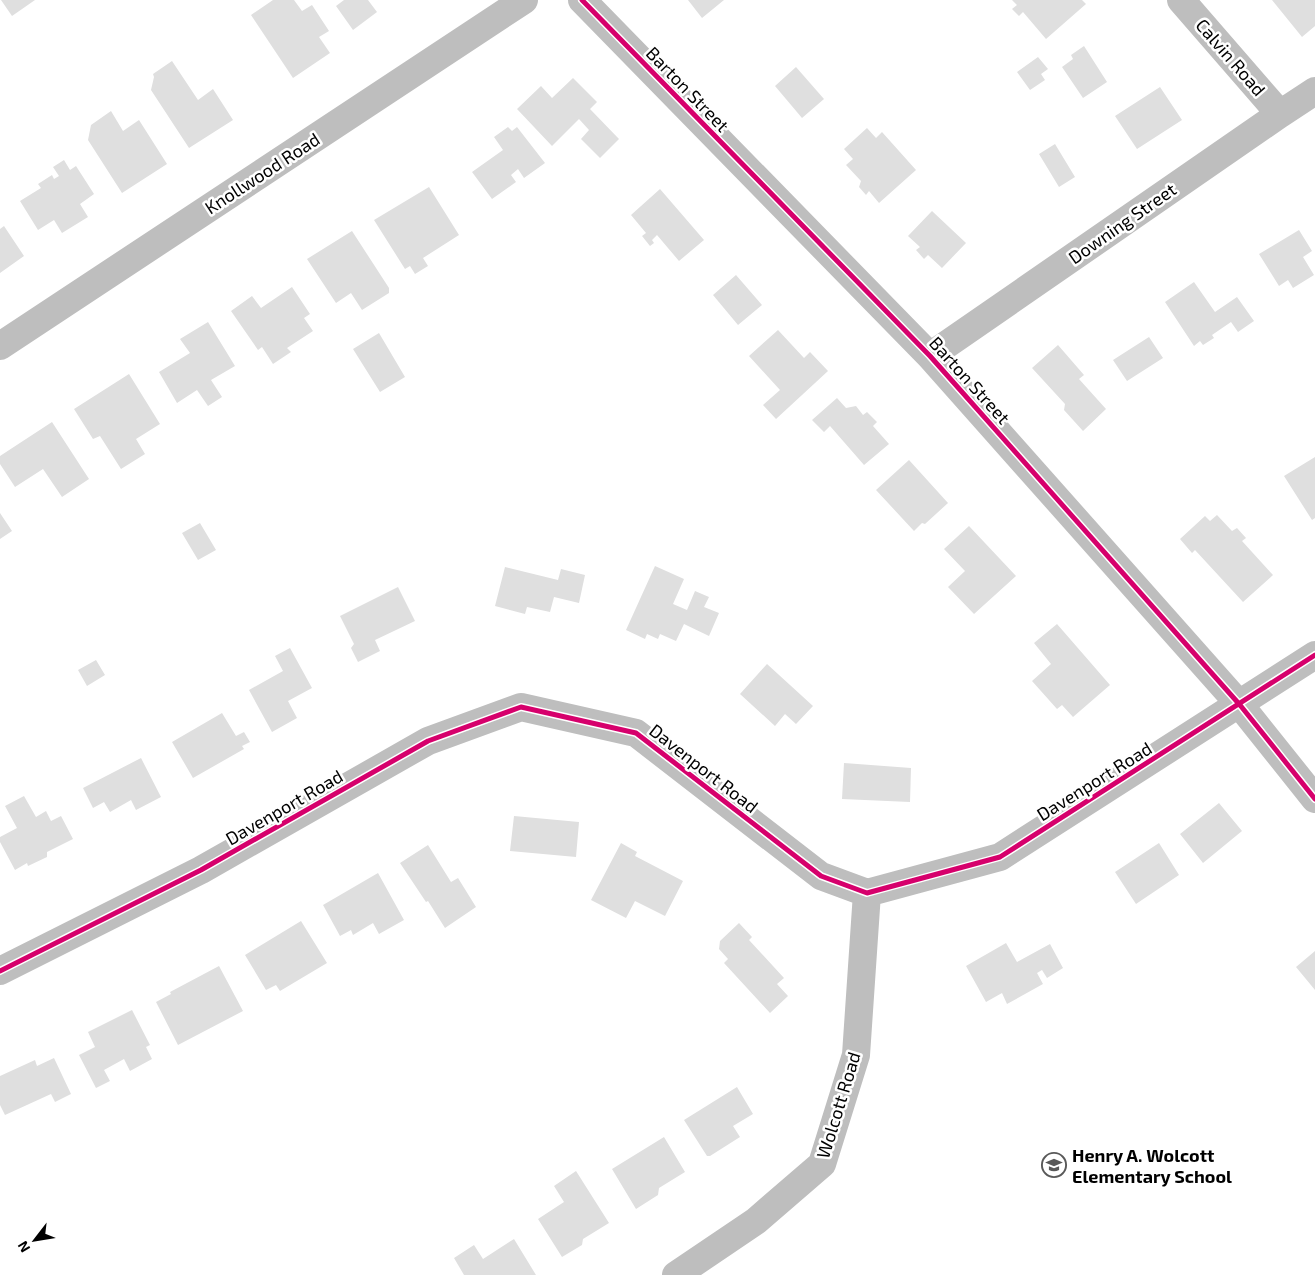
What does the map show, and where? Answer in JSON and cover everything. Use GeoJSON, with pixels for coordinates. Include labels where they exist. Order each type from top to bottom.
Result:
{"type":"FeatureCollection","features":[{"type":"Feature","properties":{"kind":"street","name":"Knollwood Road"},"geometry":{"type":"LineString","coordinates":[[0,346],[524,0]]}},
{"type":"Feature","properties":{"kind":"street","name":"Barton Street"},"geometry":{"type":"LineString","coordinates":[[582,0],[930,356],[1240,705],[1315,799]]}},
{"type":"Feature","properties":{"kind":"street","name":"Calvin Road"},"geometry":{"type":"LineString","coordinates":[[1181,0],[1280,114]]}},
{"type":"Feature","properties":{"kind":"street","name":"Downing Street"},"geometry":{"type":"LineString","coordinates":[[930,356],[1315,91]]}},
{"type":"Feature","properties":{"kind":"street","name":"Davenport Road"},"geometry":{"type":"LineString","coordinates":[[0,971],[201,870],[428,741],[521,707],[636,733],[822,876],[867,892],[1000,857],[1240,705],[1315,655]]}},
{"type":"Feature","properties":{"kind":"street","name":"Wolcott Road"},"geometry":{"type":"LineString","coordinates":[[676,1275],[756,1220],[822,1164],[856,1054],[867,892]]}},
{"type":"Feature","properties":{"kind":"building"},"geometry":{"type":"Polygon","coordinates":[[[1,0],[35,0],[12,16],[1,0]]]}},
{"type":"Feature","properties":{"kind":"building"},"geometry":{"type":"Polygon","coordinates":[[[273,0],[294,0],[302,11],[312,5],[329,31],[319,37],[330,53],[293,78],[251,15],[273,0]]]}},
{"type":"Feature","properties":{"kind":"building"},"geometry":{"type":"Polygon","coordinates":[[[344,0],[368,0],[377,12],[353,30],[336,6],[344,0]]]}},
{"type":"Feature","properties":{"kind":"building"},"geometry":{"type":"Polygon","coordinates":[[[688,0],[724,0],[702,18],[688,0]]]}},
{"type":"Feature","properties":{"kind":"building"},"geometry":{"type":"Polygon","coordinates":[[[1012,0],[1082,0],[1086,4],[1046,39],[1023,12],[1019,16],[1012,9],[1017,5],[1012,0]]]}},
{"type":"Feature","properties":{"kind":"building"},"geometry":{"type":"Polygon","coordinates":[[[1272,0],[1315,0],[1315,26],[1302,37],[1272,0]]]}},
{"type":"Feature","properties":{"kind":"building"},"geometry":{"type":"Polygon","coordinates":[[[1084,46],[1107,82],[1083,98],[1062,67],[1073,59],[1071,55],[1084,46]]]}},
{"type":"Feature","properties":{"kind":"building"},"geometry":{"type":"Polygon","coordinates":[[[1038,57],[1048,69],[1041,74],[1045,80],[1030,90],[1017,72],[1038,57]]]}},
{"type":"Feature","properties":{"kind":"building"},"geometry":{"type":"Polygon","coordinates":[[[172,61],[198,100],[213,89],[233,120],[189,148],[151,90],[153,74],[172,61]]]}},
{"type":"Feature","properties":{"kind":"building"},"geometry":{"type":"Polygon","coordinates":[[[796,67],[824,99],[802,118],[775,86],[796,67]]]}},
{"type":"Feature","properties":{"kind":"building"},"geometry":{"type":"Polygon","coordinates":[[[573,78],[597,102],[590,109],[619,139],[600,158],[581,139],[589,130],[579,119],[552,146],[517,109],[541,86],[552,98],[573,78]]]}},
{"type":"Feature","properties":{"kind":"building"},"geometry":{"type":"Polygon","coordinates":[[[1160,87],[1182,120],[1137,149],[1115,116],[1160,87]]]}},
{"type":"Feature","properties":{"kind":"building"},"geometry":{"type":"Polygon","coordinates":[[[111,111],[123,131],[139,120],[167,164],[122,193],[88,140],[91,125],[111,111]]]}},
{"type":"Feature","properties":{"kind":"building"},"geometry":{"type":"Polygon","coordinates":[[[508,127],[512,131],[517,127],[545,163],[524,178],[518,169],[511,175],[516,182],[492,199],[472,172],[503,150],[494,137],[508,127]]]}},
{"type":"Feature","properties":{"kind":"building"},"geometry":{"type":"Polygon","coordinates":[[[867,128],[876,138],[882,132],[916,170],[879,203],[869,191],[866,195],[859,187],[861,181],[846,165],[853,159],[844,149],[867,128]]]}},
{"type":"Feature","properties":{"kind":"building"},"geometry":{"type":"Polygon","coordinates":[[[1055,144],[1075,177],[1059,187],[1039,154],[1055,144]]]}},
{"type":"Feature","properties":{"kind":"building"},"geometry":{"type":"Polygon","coordinates":[[[64,160],[70,170],[76,166],[94,194],[80,204],[88,217],[62,233],[54,220],[38,230],[20,201],[41,188],[38,184],[52,175],[54,179],[59,176],[53,167],[64,160]]]}},
{"type":"Feature","properties":{"kind":"building"},"geometry":{"type":"Polygon","coordinates":[[[429,187],[459,235],[423,258],[428,266],[415,274],[410,266],[405,269],[374,220],[429,187]]]}},
{"type":"Feature","properties":{"kind":"building"},"geometry":{"type":"Polygon","coordinates":[[[660,189],[704,240],[679,261],[657,235],[652,240],[654,243],[650,246],[642,236],[646,233],[631,215],[660,189]]]}},
{"type":"Feature","properties":{"kind":"building"},"geometry":{"type":"Polygon","coordinates":[[[932,211],[966,243],[942,268],[928,255],[924,259],[916,250],[920,247],[908,236],[932,211]]]}},
{"type":"Feature","properties":{"kind":"building"},"geometry":{"type":"Polygon","coordinates":[[[4,226],[24,256],[0,273],[0,229],[4,226]]]}},
{"type":"Feature","properties":{"kind":"building"},"geometry":{"type":"Polygon","coordinates":[[[1299,230],[1312,251],[1303,257],[1314,275],[1293,288],[1288,280],[1279,286],[1259,254],[1299,230]]]}},
{"type":"Feature","properties":{"kind":"building"},"geometry":{"type":"Polygon","coordinates":[[[352,231],[389,288],[389,293],[362,310],[351,293],[336,303],[307,259],[352,231]]]}},
{"type":"Feature","properties":{"kind":"building"},"geometry":{"type":"Polygon","coordinates":[[[736,275],[762,305],[738,325],[713,295],[736,275]]]}},
{"type":"Feature","properties":{"kind":"building"},"geometry":{"type":"Polygon","coordinates":[[[1194,282],[1215,312],[1237,297],[1254,321],[1238,332],[1231,322],[1212,335],[1214,338],[1203,345],[1200,341],[1194,346],[1165,302],[1194,282]]]}},
{"type":"Feature","properties":{"kind":"building"},"geometry":{"type":"Polygon","coordinates":[[[292,287],[310,314],[304,318],[313,331],[287,348],[291,352],[273,364],[262,347],[258,350],[231,311],[252,296],[261,308],[292,287]]]}},
{"type":"Feature","properties":{"kind":"building"},"geometry":{"type":"Polygon","coordinates":[[[208,322],[235,366],[211,380],[222,397],[208,406],[197,390],[177,403],[159,372],[190,353],[180,339],[208,322]]]}},
{"type":"Feature","properties":{"kind":"building"},"geometry":{"type":"Polygon","coordinates":[[[778,330],[804,358],[810,352],[828,371],[776,419],[763,405],[780,390],[749,356],[778,330]]]}},
{"type":"Feature","properties":{"kind":"building"},"geometry":{"type":"Polygon","coordinates":[[[379,333],[405,377],[380,392],[353,349],[379,333]]]}},
{"type":"Feature","properties":{"kind":"building"},"geometry":{"type":"Polygon","coordinates":[[[1149,337],[1163,358],[1127,381],[1113,360],[1149,337]]]}},
{"type":"Feature","properties":{"kind":"building"},"geometry":{"type":"Polygon","coordinates":[[[1058,345],[1084,375],[1079,379],[1106,409],[1083,431],[1064,410],[1065,404],[1032,368],[1058,345]]]}},
{"type":"Feature","properties":{"kind":"building"},"geometry":{"type":"Polygon","coordinates":[[[129,374],[160,424],[136,439],[145,454],[121,469],[100,436],[93,439],[74,409],[129,374]]]}},
{"type":"Feature","properties":{"kind":"building"},"geometry":{"type":"Polygon","coordinates":[[[837,398],[846,408],[856,406],[863,415],[867,412],[877,422],[873,426],[889,444],[864,465],[830,426],[824,432],[812,420],[837,398]]]}},
{"type":"Feature","properties":{"kind":"building"},"geometry":{"type":"Polygon","coordinates":[[[52,422],[89,479],[62,497],[43,469],[15,487],[0,464],[0,456],[52,422]]]}},
{"type":"Feature","properties":{"kind":"building"},"geometry":{"type":"Polygon","coordinates":[[[1315,457],[1315,518],[1312,520],[1284,476],[1315,457]]]}},
{"type":"Feature","properties":{"kind":"building"},"geometry":{"type":"Polygon","coordinates":[[[909,460],[948,503],[925,524],[922,523],[914,531],[876,490],[909,460]]]}},
{"type":"Feature","properties":{"kind":"building"},"geometry":{"type":"Polygon","coordinates":[[[0,513],[12,531],[0,539],[0,513]]]}},
{"type":"Feature","properties":{"kind":"building"},"geometry":{"type":"Polygon","coordinates":[[[1217,515],[1232,531],[1237,528],[1246,538],[1242,541],[1273,575],[1243,602],[1195,550],[1192,553],[1180,539],[1205,516],[1210,521],[1217,515]]]}},
{"type":"Feature","properties":{"kind":"building"},"geometry":{"type":"Polygon","coordinates":[[[200,523],[216,550],[198,560],[182,533],[200,523]]]}},
{"type":"Feature","properties":{"kind":"building"},"geometry":{"type":"Polygon","coordinates":[[[969,526],[1016,576],[974,614],[948,587],[965,571],[944,549],[969,526]]]}},
{"type":"Feature","properties":{"kind":"building"},"geometry":{"type":"Polygon","coordinates":[[[655,566],[684,579],[673,604],[687,610],[695,591],[709,597],[704,607],[719,613],[709,636],[684,624],[676,641],[660,634],[658,639],[647,634],[645,639],[626,630],[655,566]]]}},
{"type":"Feature","properties":{"kind":"building"},"geometry":{"type":"Polygon","coordinates":[[[505,567],[558,580],[561,569],[585,575],[579,603],[554,597],[550,612],[527,607],[525,614],[495,606],[505,567]]]}},
{"type":"Feature","properties":{"kind":"building"},"geometry":{"type":"Polygon","coordinates":[[[398,587],[415,621],[375,640],[380,651],[358,662],[351,648],[354,644],[340,616],[398,587]]]}},
{"type":"Feature","properties":{"kind":"building"},"geometry":{"type":"Polygon","coordinates":[[[1057,624],[1110,685],[1073,717],[1062,705],[1057,709],[1032,681],[1051,664],[1034,643],[1057,624]]]}},
{"type":"Feature","properties":{"kind":"building"},"geometry":{"type":"Polygon","coordinates":[[[290,648],[312,688],[288,701],[297,718],[272,732],[249,690],[283,671],[275,656],[290,648]]]}},
{"type":"Feature","properties":{"kind":"building"},"geometry":{"type":"Polygon","coordinates":[[[96,660],[105,675],[87,686],[78,670],[96,660]]]}},
{"type":"Feature","properties":{"kind":"building"},"geometry":{"type":"Polygon","coordinates":[[[767,664],[813,706],[796,724],[785,714],[775,726],[740,694],[767,664]]]}},
{"type":"Feature","properties":{"kind":"building"},"geometry":{"type":"Polygon","coordinates":[[[222,713],[236,736],[244,732],[250,742],[242,746],[244,749],[193,778],[172,742],[222,713]]]}},
{"type":"Feature","properties":{"kind":"building"},"geometry":{"type":"Polygon","coordinates":[[[141,758],[161,797],[136,810],[131,800],[110,812],[104,802],[93,808],[83,788],[141,758]]]}},
{"type":"Feature","properties":{"kind":"building"},"geometry":{"type":"Polygon","coordinates":[[[844,763],[911,768],[910,802],[842,799],[844,763]]]}},
{"type":"Feature","properties":{"kind":"building"},"geometry":{"type":"Polygon","coordinates":[[[24,796],[36,817],[46,811],[51,821],[61,816],[73,839],[47,852],[47,857],[28,866],[27,863],[15,870],[0,842],[0,837],[17,828],[5,806],[24,796]]]}},
{"type":"Feature","properties":{"kind":"building"},"geometry":{"type":"Polygon","coordinates":[[[1219,803],[1242,831],[1203,863],[1180,834],[1219,803]]]}},
{"type":"Feature","properties":{"kind":"building"},"geometry":{"type":"Polygon","coordinates":[[[514,816],[579,822],[576,857],[510,851],[514,816]]]}},
{"type":"Feature","properties":{"kind":"building"},"geometry":{"type":"Polygon","coordinates":[[[621,843],[637,852],[635,856],[683,881],[665,916],[635,901],[626,918],[591,900],[621,843]]]}},
{"type":"Feature","properties":{"kind":"building"},"geometry":{"type":"Polygon","coordinates":[[[1159,843],[1179,875],[1136,904],[1115,872],[1159,843]]]}},
{"type":"Feature","properties":{"kind":"building"},"geometry":{"type":"Polygon","coordinates":[[[428,845],[451,882],[458,878],[476,907],[445,928],[400,863],[428,845]]]}},
{"type":"Feature","properties":{"kind":"building"},"geometry":{"type":"Polygon","coordinates":[[[378,873],[404,920],[379,934],[373,923],[353,935],[351,930],[340,936],[323,905],[378,873]]]}},
{"type":"Feature","properties":{"kind":"building"},"geometry":{"type":"Polygon","coordinates":[[[301,921],[327,963],[280,991],[276,985],[266,990],[245,955],[301,921]]]}},
{"type":"Feature","properties":{"kind":"building"},"geometry":{"type":"Polygon","coordinates":[[[739,923],[752,937],[749,940],[784,978],[777,984],[788,996],[770,1013],[724,963],[728,959],[719,949],[720,941],[739,923]]]}},
{"type":"Feature","properties":{"kind":"building"},"geometry":{"type":"Polygon","coordinates":[[[1006,943],[1017,962],[1050,944],[1063,968],[1047,978],[1042,970],[1037,973],[1043,984],[1007,1004],[1002,993],[986,1002],[966,966],[1006,943]]]}},
{"type":"Feature","properties":{"kind":"building"},"geometry":{"type":"Polygon","coordinates":[[[1315,951],[1315,990],[1296,967],[1315,951]]]}},
{"type":"Feature","properties":{"kind":"building"},"geometry":{"type":"Polygon","coordinates":[[[219,966],[243,1011],[178,1045],[156,1002],[171,994],[170,992],[219,966]]]}},
{"type":"Feature","properties":{"kind":"building"},"geometry":{"type":"Polygon","coordinates":[[[132,1010],[150,1045],[146,1047],[152,1059],[130,1071],[124,1059],[104,1070],[110,1081],[96,1088],[79,1055],[95,1047],[88,1032],[132,1010]]]}},
{"type":"Feature","properties":{"kind":"building"},"geometry":{"type":"Polygon","coordinates":[[[54,1058],[71,1094],[55,1102],[51,1094],[5,1115],[0,1105],[0,1076],[35,1060],[37,1066],[54,1058]]]}},
{"type":"Feature","properties":{"kind":"building"},"geometry":{"type":"Polygon","coordinates":[[[737,1087],[753,1114],[733,1126],[740,1137],[707,1156],[684,1120],[737,1087]]]}},
{"type":"Feature","properties":{"kind":"building"},"geometry":{"type":"Polygon","coordinates":[[[664,1137],[685,1172],[659,1188],[658,1195],[636,1209],[612,1169],[664,1137]]]}},
{"type":"Feature","properties":{"kind":"building"},"geometry":{"type":"Polygon","coordinates":[[[576,1171],[609,1223],[583,1239],[582,1245],[562,1257],[538,1219],[564,1202],[554,1186],[576,1171]]]}},
{"type":"Feature","properties":{"kind":"building"},"geometry":{"type":"Polygon","coordinates":[[[514,1239],[536,1275],[464,1275],[454,1258],[474,1245],[483,1259],[514,1239]]]}},
{"type":"Feature","properties":{"kind":"cycle path"},"geometry":{"type":"LineString","coordinates":[[582,0],[930,356],[1240,705],[1315,799]]}},
{"type":"Feature","properties":{"kind":"cycle path"},"geometry":{"type":"LineString","coordinates":[[0,971],[201,870],[428,741],[521,707],[636,733],[821,876],[867,893],[1000,857],[1315,655]]}},
{"type":"Feature","properties":{"kind":"place","name":"Henry A. Wolcott Elementary School"},"geometry":{"type":"Point","coordinates":[1054,1165]}}]}
